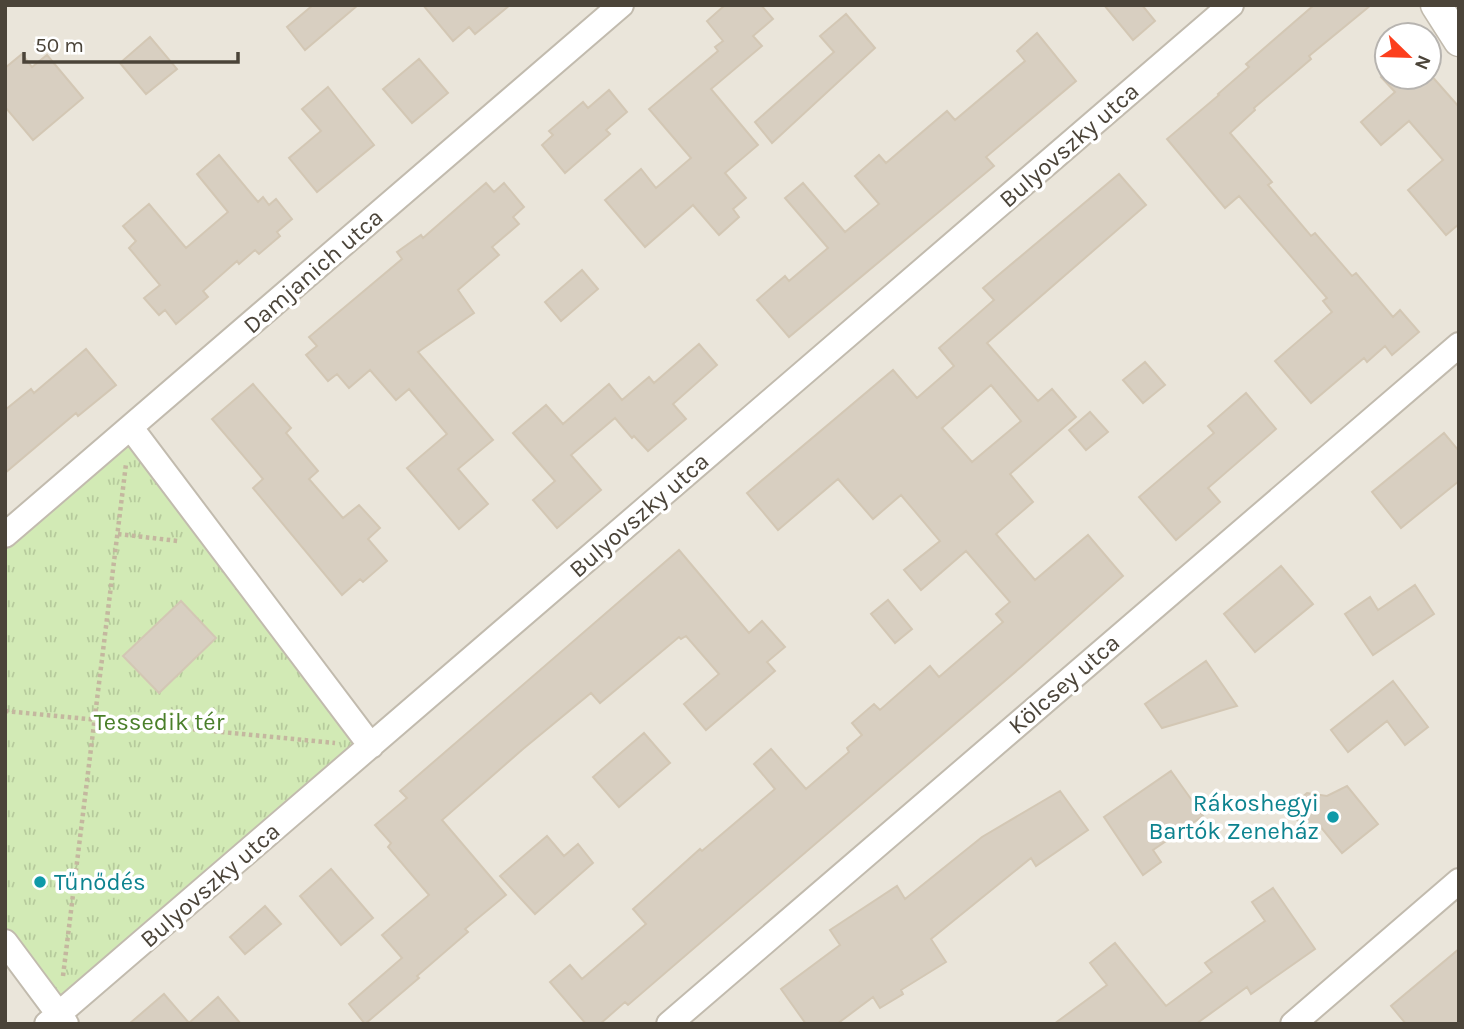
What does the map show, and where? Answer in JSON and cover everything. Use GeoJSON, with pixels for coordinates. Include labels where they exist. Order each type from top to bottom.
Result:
{"type":"FeatureCollection","features":[{"type":"Feature","properties":{"kind":"street","name":"Damjanich utca"},"geometry":{"type":"LineString","coordinates":[[5,535],[621,5]]}},
{"type":"Feature","properties":{"kind":"street","name":"Bulyovszky utca"},"geometry":{"type":"LineString","coordinates":[[58,1020],[371,746],[1231,5]]}},
{"type":"Feature","properties":{"kind":"street"},"geometry":{"type":"LineString","coordinates":[[1436,5],[1459,41]]}},
{"type":"Feature","properties":{"kind":"street","name":"Kölcsey utca"},"geometry":{"type":"LineString","coordinates":[[669,1024],[1459,345]]}},
{"type":"Feature","properties":{"kind":"street"},"geometry":{"type":"LineString","coordinates":[[131,428],[371,746]]}},
{"type":"Feature","properties":{"kind":"street"},"geometry":{"type":"LineString","coordinates":[[1293,1024],[1459,881]]}},
{"type":"Feature","properties":{"kind":"street"},"geometry":{"type":"LineString","coordinates":[[5,942],[58,1020]]}},
{"type":"Feature","properties":{"kind":"path"},"geometry":{"type":"LineString","coordinates":[[58,1020],[131,428]]}},
{"type":"Feature","properties":{"kind":"path"},"geometry":{"type":"LineString","coordinates":[[118,534],[178,541]]}},
{"type":"Feature","properties":{"kind":"path"},"geometry":{"type":"LineString","coordinates":[[5,711],[371,746]]}},
{"type":"Feature","properties":{"kind":"shaded area"},"geometry":{"type":"Polygon","coordinates":[[[5,5],[1459,5],[1459,1024],[5,1024],[5,5]]]}},
{"type":"Feature","properties":{"kind":"green space","name":"Tessedik tér"},"geometry":{"type":"Polygon","coordinates":[[[131,428],[371,746],[59,1014],[5,942],[5,535],[131,428]]]}},
{"type":"Feature","properties":{"kind":"building"},"geometry":{"type":"Polygon","coordinates":[[[313,5],[358,5],[305,50],[287,27],[313,5]]]}},
{"type":"Feature","properties":{"kind":"building"},"geometry":{"type":"Polygon","coordinates":[[[423,5],[510,5],[475,34],[469,27],[453,41],[423,5]]]}},
{"type":"Feature","properties":{"kind":"building"},"geometry":{"type":"Polygon","coordinates":[[[725,5],[761,5],[773,19],[753,36],[762,46],[711,89],[758,145],[725,173],[746,198],[733,209],[739,217],[719,235],[693,205],[645,247],[605,200],[641,169],[656,188],[691,158],[649,109],[718,51],[715,47],[723,41],[707,21],[725,5]]]}},
{"type":"Feature","properties":{"kind":"building"},"geometry":{"type":"Polygon","coordinates":[[[1104,5],[1142,5],[1155,21],[1133,40],[1104,5]]]}},
{"type":"Feature","properties":{"kind":"building"},"geometry":{"type":"Polygon","coordinates":[[[1314,5],[1371,5],[1309,56],[1311,59],[1254,108],[1255,110],[1230,133],[1272,182],[1268,185],[1311,236],[1315,233],[1352,276],[1356,273],[1393,317],[1400,310],[1419,332],[1392,355],[1385,346],[1367,362],[1364,358],[1311,403],[1275,361],[1332,312],[1323,301],[1327,298],[1239,196],[1225,208],[1167,139],[1219,95],[1249,67],[1246,64],[1314,5]]]}},
{"type":"Feature","properties":{"kind":"building"},"geometry":{"type":"Polygon","coordinates":[[[846,14],[875,48],[772,143],[755,122],[834,52],[820,36],[846,14]]]}},
{"type":"Feature","properties":{"kind":"building"},"geometry":{"type":"Polygon","coordinates":[[[1037,33],[1076,81],[986,157],[994,166],[789,337],[757,300],[785,276],[789,281],[828,248],[785,198],[803,183],[845,232],[879,204],[855,176],[879,155],[886,163],[947,111],[955,120],[1025,61],[1017,51],[1037,33]]]}},
{"type":"Feature","properties":{"kind":"building"},"geometry":{"type":"Polygon","coordinates":[[[150,37],[177,69],[146,94],[120,63],[150,37]]]}},
{"type":"Feature","properties":{"kind":"building"},"geometry":{"type":"Polygon","coordinates":[[[22,54],[32,67],[47,55],[83,98],[33,140],[5,107],[5,68],[22,54]]]}},
{"type":"Feature","properties":{"kind":"building"},"geometry":{"type":"Polygon","coordinates":[[[419,59],[448,93],[412,123],[383,89],[419,59]]]}},
{"type":"Feature","properties":{"kind":"building"},"geometry":{"type":"Polygon","coordinates":[[[328,87],[374,145],[317,192],[289,158],[321,131],[302,109],[328,87]]]}},
{"type":"Feature","properties":{"kind":"building"},"geometry":{"type":"Polygon","coordinates":[[[1443,89],[1459,107],[1459,224],[1446,235],[1408,190],[1443,160],[1409,121],[1381,145],[1361,122],[1395,92],[1443,91],[1443,89]]]}},
{"type":"Feature","properties":{"kind":"building"},"geometry":{"type":"Polygon","coordinates":[[[609,90],[627,112],[606,130],[610,134],[565,173],[542,145],[553,135],[549,131],[583,102],[588,108],[609,90]]]}},
{"type":"Feature","properties":{"kind":"building"},"geometry":{"type":"Polygon","coordinates":[[[219,155],[258,202],[263,197],[269,205],[276,199],[292,219],[277,232],[280,236],[259,254],[255,250],[239,264],[237,261],[203,291],[208,297],[176,324],[165,310],[159,315],[144,298],[160,285],[129,248],[136,241],[123,226],[149,204],[186,248],[228,212],[197,174],[219,155]]]}},
{"type":"Feature","properties":{"kind":"building"},"geometry":{"type":"Polygon","coordinates":[[[1119,174],[1146,205],[987,343],[1038,401],[1052,389],[1076,417],[1010,474],[1033,502],[996,534],[1035,580],[1088,535],[1123,576],[628,1005],[625,1002],[600,1024],[586,1024],[550,982],[570,965],[582,979],[646,924],[633,909],[700,849],[702,851],[775,789],[754,764],[771,749],[806,789],[849,752],[847,748],[862,735],[852,723],[874,704],[880,710],[930,666],[939,677],[1003,622],[996,614],[1010,602],[966,551],[921,590],[904,570],[940,541],[901,495],[873,519],[838,479],[778,530],[747,493],[893,370],[917,398],[954,366],[939,348],[994,300],[983,288],[1119,174]],[[991,385],[942,428],[972,462],[1021,421],[991,385]]]}},
{"type":"Feature","properties":{"kind":"building"},"geometry":{"type":"Polygon","coordinates":[[[486,183],[494,192],[504,183],[524,207],[513,217],[519,224],[492,247],[499,255],[458,290],[474,313],[418,352],[493,440],[458,469],[488,504],[459,529],[407,468],[447,434],[409,389],[396,400],[370,370],[349,388],[337,374],[328,381],[306,355],[317,346],[309,337],[402,259],[397,252],[421,235],[423,238],[486,183]]]}},
{"type":"Feature","properties":{"kind":"building"},"geometry":{"type":"Polygon","coordinates":[[[582,270],[598,289],[561,321],[545,302],[582,270]]]}},
{"type":"Feature","properties":{"kind":"building"},"geometry":{"type":"Polygon","coordinates":[[[699,344],[717,365],[673,404],[686,419],[648,451],[634,436],[632,438],[615,418],[571,455],[601,490],[557,528],[533,500],[555,481],[513,433],[546,405],[563,424],[609,384],[622,400],[649,377],[654,383],[699,344]]]}},
{"type":"Feature","properties":{"kind":"building"},"geometry":{"type":"Polygon","coordinates":[[[86,349],[116,385],[78,416],[76,413],[5,473],[5,410],[31,389],[34,393],[86,349]]]}},
{"type":"Feature","properties":{"kind":"building"},"geometry":{"type":"Polygon","coordinates":[[[1145,362],[1165,385],[1143,403],[1123,380],[1145,362]]]}},
{"type":"Feature","properties":{"kind":"building"},"geometry":{"type":"Polygon","coordinates":[[[253,384],[291,428],[286,433],[318,471],[309,479],[343,518],[359,505],[380,528],[368,539],[387,561],[363,582],[360,579],[342,595],[253,488],[263,479],[212,419],[253,384]]]}},
{"type":"Feature","properties":{"kind":"building"},"geometry":{"type":"Polygon","coordinates":[[[1246,393],[1276,429],[1208,488],[1220,502],[1176,540],[1139,497],[1214,433],[1208,426],[1246,393]]]}},
{"type":"Feature","properties":{"kind":"building"},"geometry":{"type":"Polygon","coordinates":[[[1090,412],[1108,432],[1086,450],[1069,430],[1090,412]]]}},
{"type":"Feature","properties":{"kind":"building"},"geometry":{"type":"Polygon","coordinates":[[[1444,433],[1459,451],[1459,481],[1401,528],[1372,492],[1444,433]]]}},
{"type":"Feature","properties":{"kind":"building"},"geometry":{"type":"Polygon","coordinates":[[[679,550],[749,633],[762,621],[785,647],[767,662],[775,671],[706,730],[684,704],[719,674],[686,636],[681,639],[679,637],[600,703],[591,693],[523,749],[442,820],[506,895],[465,929],[468,932],[365,1024],[349,1004],[402,958],[382,935],[429,895],[388,847],[391,843],[375,825],[407,798],[400,791],[679,550]]]}},
{"type":"Feature","properties":{"kind":"building"},"geometry":{"type":"Polygon","coordinates":[[[1281,566],[1313,604],[1255,652],[1224,614],[1281,566]]]}},
{"type":"Feature","properties":{"kind":"building"},"geometry":{"type":"Polygon","coordinates":[[[1415,585],[1434,614],[1373,655],[1345,614],[1370,597],[1378,610],[1415,585]]]}},
{"type":"Feature","properties":{"kind":"building"},"geometry":{"type":"Polygon","coordinates":[[[888,600],[912,629],[895,643],[871,614],[888,600]]]}},
{"type":"Feature","properties":{"kind":"building"},"geometry":{"type":"Polygon","coordinates":[[[181,601],[216,638],[159,693],[123,656],[181,601]]]}},
{"type":"Feature","properties":{"kind":"building"},"geometry":{"type":"Polygon","coordinates":[[[1206,661],[1237,706],[1162,728],[1145,704],[1206,661]]]}},
{"type":"Feature","properties":{"kind":"building"},"geometry":{"type":"Polygon","coordinates":[[[1393,681],[1428,727],[1405,745],[1387,721],[1348,752],[1331,730],[1393,681]]]}},
{"type":"Feature","properties":{"kind":"building"},"geometry":{"type":"Polygon","coordinates":[[[644,733],[670,763],[619,807],[593,777],[644,733]]]}},
{"type":"Feature","properties":{"kind":"building"},"geometry":{"type":"Polygon","coordinates":[[[1171,771],[1203,816],[1153,850],[1161,862],[1143,875],[1104,817],[1171,771]]]}},
{"type":"Feature","properties":{"kind":"building","name":"Rákoshegyi Bartók Zeneház"},"geometry":{"type":"Polygon","coordinates":[[[1347,786],[1378,824],[1342,853],[1320,826],[1305,829],[1288,809],[1307,793],[1327,796],[1347,786]]]}},
{"type":"Feature","properties":{"kind":"building"},"geometry":{"type":"Polygon","coordinates":[[[1060,791],[1088,830],[1036,866],[1031,858],[931,939],[946,962],[901,990],[903,994],[880,1008],[873,997],[837,1024],[806,1024],[781,989],[840,945],[830,930],[897,886],[905,899],[982,837],[1060,791]]]}},
{"type":"Feature","properties":{"kind":"building"},"geometry":{"type":"Polygon","coordinates":[[[547,836],[564,856],[578,844],[593,863],[535,914],[500,876],[547,836]]]}},
{"type":"Feature","properties":{"kind":"building"},"geometry":{"type":"Polygon","coordinates":[[[331,869],[373,918],[341,945],[300,896],[331,869]]]}},
{"type":"Feature","properties":{"kind":"building"},"geometry":{"type":"Polygon","coordinates":[[[1273,888],[1315,949],[1251,994],[1247,987],[1196,1024],[1054,1024],[1107,985],[1090,963],[1115,943],[1166,1006],[1212,972],[1205,963],[1265,921],[1252,902],[1273,888]]]}},
{"type":"Feature","properties":{"kind":"building"},"geometry":{"type":"Polygon","coordinates":[[[265,906],[281,924],[245,954],[230,937],[265,906]]]}},
{"type":"Feature","properties":{"kind":"building"},"geometry":{"type":"Polygon","coordinates":[[[1459,949],[1459,1024],[1406,1024],[1391,1006],[1459,949]]]}},
{"type":"Feature","properties":{"kind":"building"},"geometry":{"type":"Polygon","coordinates":[[[164,994],[189,1023],[218,997],[241,1024],[129,1024],[164,994]]]}},
{"type":"Feature","properties":{"kind":"place","name":"Rákoshegyi Bartók Zeneház"},"geometry":{"type":"Point","coordinates":[1333,817]}},
{"type":"Feature","properties":{"kind":"place","name":"Tűnődés"},"geometry":{"type":"Point","coordinates":[40,882]}}]}
